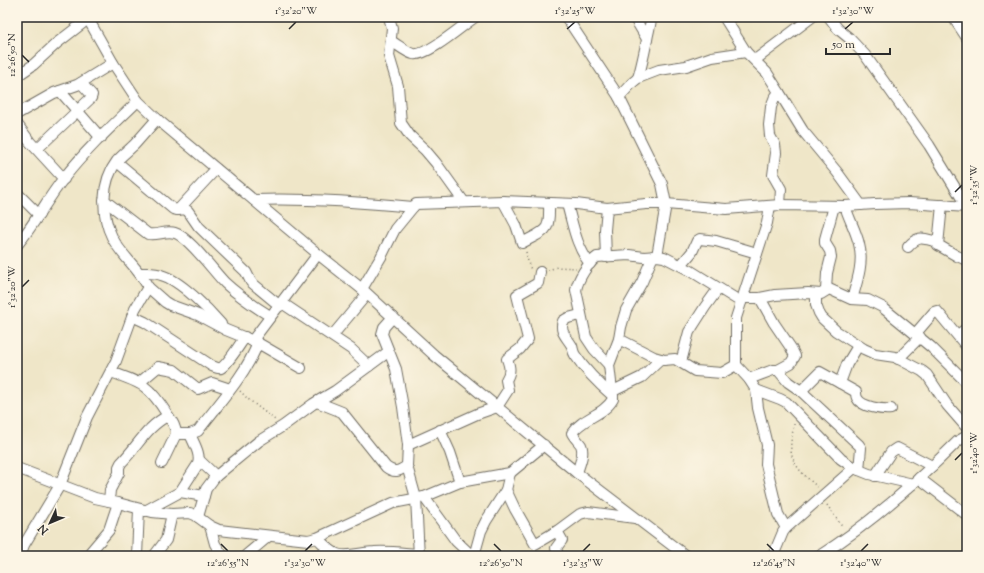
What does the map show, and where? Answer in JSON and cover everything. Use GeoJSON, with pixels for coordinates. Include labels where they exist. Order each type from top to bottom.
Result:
{"type":"FeatureCollection","features":[{"type":"Feature","properties":{"kind":"street"},"geometry":{"type":"LineString","coordinates":[[389,17],[392,28],[389,61],[398,86],[402,123],[410,136],[425,150],[464,202]]}},
{"type":"Feature","properties":{"kind":"street"},"geometry":{"type":"LineString","coordinates":[[392,41],[409,53],[418,54],[441,43],[475,17]]}},
{"type":"Feature","properties":{"kind":"street"},"geometry":{"type":"LineString","coordinates":[[566,17],[619,98],[662,184],[666,204],[655,256],[626,310],[619,339],[609,365],[613,394],[612,401],[572,431],[572,435],[579,442],[582,450],[577,473]]}},
{"type":"Feature","properties":{"kind":"street"},"geometry":{"type":"LineString","coordinates":[[634,17],[647,39]]}},
{"type":"Feature","properties":{"kind":"street"},"geometry":{"type":"LineString","coordinates":[[638,78],[651,23],[650,17]]}},
{"type":"Feature","properties":{"kind":"street"},"geometry":{"type":"LineString","coordinates":[[724,17],[746,52],[767,73],[803,131],[837,172],[861,205]]}},
{"type":"Feature","properties":{"kind":"street"},"geometry":{"type":"LineString","coordinates":[[755,60],[812,17]]}},
{"type":"Feature","properties":{"kind":"street"},"geometry":{"type":"LineString","coordinates":[[829,17],[838,29],[865,55],[929,145],[967,208]]}},
{"type":"Feature","properties":{"kind":"street"},"geometry":{"type":"LineString","coordinates":[[953,17],[964,27],[967,38]]}},
{"type":"Feature","properties":{"kind":"street"},"geometry":{"type":"LineString","coordinates":[[17,76],[33,65],[88,18],[113,63],[138,101],[158,119],[216,169],[364,291],[434,356],[577,473],[686,556]]}},
{"type":"Feature","properties":{"kind":"street"},"geometry":{"type":"LineString","coordinates":[[619,98],[638,78],[659,70],[686,66],[712,57],[746,52]]}},
{"type":"Feature","properties":{"kind":"street"},"geometry":{"type":"LineString","coordinates":[[17,114],[60,90],[81,83],[113,63]]}},
{"type":"Feature","properties":{"kind":"street"},"geometry":{"type":"LineString","coordinates":[[37,149],[92,97],[81,83]]}},
{"type":"Feature","properties":{"kind":"street"},"geometry":{"type":"LineString","coordinates":[[60,90],[100,138]]}},
{"type":"Feature","properties":{"kind":"street"},"geometry":{"type":"LineString","coordinates":[[779,92],[771,107],[769,125],[770,136],[775,145],[776,153],[773,175],[781,189],[767,223],[736,318],[736,365],[749,379],[756,390],[758,408],[767,442],[766,464],[778,514],[786,528]]}},
{"type":"Feature","properties":{"kind":"street"},"geometry":{"type":"LineString","coordinates":[[17,245],[26,235],[64,178],[100,138],[138,101]]}},
{"type":"Feature","properties":{"kind":"street"},"geometry":{"type":"LineString","coordinates":[[158,119],[117,162],[111,172],[107,185],[104,207],[112,237],[121,251],[140,273],[148,287],[165,302],[176,308],[198,315],[226,330],[251,340],[301,368]]}},
{"type":"Feature","properties":{"kind":"street"},"geometry":{"type":"LineString","coordinates":[[18,129],[64,178]]}},
{"type":"Feature","properties":{"kind":"street"},"geometry":{"type":"LineString","coordinates":[[117,162],[173,209],[184,209],[188,211],[199,227],[248,274],[251,282],[281,304],[351,349],[369,366]]}},
{"type":"Feature","properties":{"kind":"street"},"geometry":{"type":"LineString","coordinates":[[178,210],[216,169]]}},
{"type":"Feature","properties":{"kind":"street"},"geometry":{"type":"LineString","coordinates":[[17,193],[39,215]]}},
{"type":"Feature","properties":{"kind":"street"},"geometry":{"type":"LineString","coordinates":[[254,200],[290,199],[377,203],[413,207]]}},
{"type":"Feature","properties":{"kind":"street"},"geometry":{"type":"LineString","coordinates":[[104,200],[148,234],[152,235],[171,232],[177,233],[196,250],[225,283],[246,300],[270,316]]}},
{"type":"Feature","properties":{"kind":"street"},"geometry":{"type":"LineString","coordinates":[[332,336],[364,291],[394,229],[416,204],[503,201],[549,202],[607,208],[666,204],[726,209],[775,206],[845,206],[909,203],[967,208]]}},
{"type":"Feature","properties":{"kind":"street"},"geometry":{"type":"LineString","coordinates":[[503,201],[516,225],[522,243],[547,228],[549,220],[549,202]]}},
{"type":"Feature","properties":{"kind":"street"},"geometry":{"type":"LineString","coordinates":[[567,204],[578,246],[588,266]]}},
{"type":"Feature","properties":{"kind":"street"},"geometry":{"type":"LineString","coordinates":[[942,205],[938,242],[939,246],[967,260]]}},
{"type":"Feature","properties":{"kind":"street"},"geometry":{"type":"LineString","coordinates":[[826,290],[827,273],[831,257],[830,250],[825,243],[825,239],[834,206]]}},
{"type":"Feature","properties":{"kind":"street"},"geometry":{"type":"LineString","coordinates":[[845,206],[860,245],[861,255],[860,272],[852,299]]}},
{"type":"Feature","properties":{"kind":"street"},"geometry":{"type":"LineString","coordinates":[[606,257],[605,230],[607,208]]}},
{"type":"Feature","properties":{"kind":"street"},"geometry":{"type":"LineString","coordinates":[[908,247],[913,241],[919,238],[938,242]]}},
{"type":"Feature","properties":{"kind":"street"},"geometry":{"type":"LineString","coordinates":[[681,266],[699,240],[716,241],[757,253]]}},
{"type":"Feature","properties":{"kind":"street"},"geometry":{"type":"LineString","coordinates":[[132,316],[145,322],[212,366],[221,368],[251,340],[281,304],[318,254]]}},
{"type":"Feature","properties":{"kind":"street"},"geometry":{"type":"LineString","coordinates":[[609,365],[586,338],[576,290],[578,284],[588,266],[597,257],[629,255],[644,257],[655,256],[664,257],[718,289],[742,300],[780,295],[808,293],[821,294],[830,289],[852,299],[874,302],[882,306],[918,335],[967,383]]}},
{"type":"Feature","properties":{"kind":"street"},"geometry":{"type":"LineString","coordinates":[[408,445],[477,414],[497,407],[508,390],[506,380],[509,375],[510,366],[507,359],[520,349],[528,339],[517,295],[538,283],[540,272]]}},
{"type":"Feature","properties":{"kind":"street"},"geometry":{"type":"LineString","coordinates":[[140,273],[160,274],[173,281],[193,296],[226,330]]}},
{"type":"Feature","properties":{"kind":"street"},"geometry":{"type":"LineString","coordinates":[[20,556],[21,544],[60,485],[87,417],[111,372],[135,309],[148,287]]}},
{"type":"Feature","properties":{"kind":"street"},"geometry":{"type":"LineString","coordinates":[[681,362],[689,332],[718,289]]}},
{"type":"Feature","properties":{"kind":"street"},"geometry":{"type":"LineString","coordinates":[[816,294],[816,305],[822,318],[836,331],[858,346],[875,354],[890,356],[922,371],[927,375],[947,405],[967,428],[963,439],[875,517],[819,556]]}},
{"type":"Feature","properties":{"kind":"street"},"geometry":{"type":"LineString","coordinates":[[749,379],[773,370],[778,370],[791,363],[795,356],[760,298]]}},
{"type":"Feature","properties":{"kind":"street"},"geometry":{"type":"LineString","coordinates":[[898,359],[918,335],[934,312],[937,311],[967,347]]}},
{"type":"Feature","properties":{"kind":"street"},"geometry":{"type":"LineString","coordinates":[[580,315],[563,321],[563,334],[571,345],[575,355],[589,372],[613,394]]}},
{"type":"Feature","properties":{"kind":"street"},"geometry":{"type":"LineString","coordinates":[[393,317],[384,327],[382,334],[388,352],[396,368],[408,445],[408,466],[420,497],[456,541],[473,556],[481,531],[506,490],[510,473]]}},
{"type":"Feature","properties":{"kind":"street"},"geometry":{"type":"LineString","coordinates":[[958,335],[967,328]]}},
{"type":"Feature","properties":{"kind":"street"},"geometry":{"type":"LineString","coordinates":[[619,339],[654,357],[661,359],[672,359],[681,362],[695,371],[717,374],[722,373],[736,365]]}},
{"type":"Feature","properties":{"kind":"street"},"geometry":{"type":"LineString","coordinates":[[176,434],[190,434],[198,431],[232,387],[247,364],[251,340]]}},
{"type":"Feature","properties":{"kind":"street"},"geometry":{"type":"LineString","coordinates":[[840,383],[847,364],[858,346]]}},
{"type":"Feature","properties":{"kind":"street"},"geometry":{"type":"LineString","coordinates":[[198,517],[208,485],[216,476],[259,441],[284,426],[317,402],[335,392],[388,352]]}},
{"type":"Feature","properties":{"kind":"street"},"geometry":{"type":"LineString","coordinates":[[613,394],[642,377],[661,359]]}},
{"type":"Feature","properties":{"kind":"street"},"geometry":{"type":"LineString","coordinates":[[139,383],[158,367],[174,370],[198,390],[212,383],[232,387]]}},
{"type":"Feature","properties":{"kind":"street"},"geometry":{"type":"LineString","coordinates":[[773,556],[786,528],[823,495],[856,469],[861,448],[801,391],[788,382],[778,370]]}},
{"type":"Feature","properties":{"kind":"street"},"geometry":{"type":"LineString","coordinates":[[111,372],[139,383],[152,392],[176,429],[174,440],[162,463]]}},
{"type":"Feature","properties":{"kind":"street"},"geometry":{"type":"LineString","coordinates":[[801,391],[820,372],[856,392],[857,398],[861,402],[877,408],[891,409]]}},
{"type":"Feature","properties":{"kind":"street"},"geometry":{"type":"LineString","coordinates":[[756,390],[783,400],[841,459],[856,469],[875,476],[916,481],[967,515]]}},
{"type":"Feature","properties":{"kind":"street"},"geometry":{"type":"LineString","coordinates":[[317,402],[342,412],[390,470],[393,472],[399,471],[408,466]]}},
{"type":"Feature","properties":{"kind":"street"},"geometry":{"type":"LineString","coordinates":[[87,556],[109,530],[113,502],[110,490],[118,476],[119,467],[151,428],[159,420],[168,416]]}},
{"type":"Feature","properties":{"kind":"street"},"geometry":{"type":"LineString","coordinates":[[440,430],[450,452],[460,482]]}},
{"type":"Feature","properties":{"kind":"street"},"geometry":{"type":"LineString","coordinates":[[190,434],[200,460],[216,476]]}},
{"type":"Feature","properties":{"kind":"street"},"geometry":{"type":"LineString","coordinates":[[17,468],[95,498],[142,510],[172,514],[190,513],[210,526],[225,530],[308,540],[317,538],[393,503],[420,497],[460,482],[510,473],[544,446]]}},
{"type":"Feature","properties":{"kind":"street"},"geometry":{"type":"LineString","coordinates":[[875,476],[891,452],[897,448],[932,466]]}},
{"type":"Feature","properties":{"kind":"street"},"geometry":{"type":"LineString","coordinates":[[142,510],[180,492],[200,460]]}},
{"type":"Feature","properties":{"kind":"street"},"geometry":{"type":"LineString","coordinates":[[506,490],[535,544],[557,531],[580,514],[588,512],[635,518]]}},
{"type":"Feature","properties":{"kind":"street"},"geometry":{"type":"LineString","coordinates":[[180,492],[204,496]]}},
{"type":"Feature","properties":{"kind":"street"},"geometry":{"type":"LineString","coordinates":[[317,538],[336,554],[341,555],[419,555],[420,497]]}},
{"type":"Feature","properties":{"kind":"street"},"geometry":{"type":"LineString","coordinates":[[137,556],[142,510]]}},
{"type":"Feature","properties":{"kind":"street"},"geometry":{"type":"LineString","coordinates":[[154,556],[166,540],[172,514]]}},
{"type":"Feature","properties":{"kind":"street"},"geometry":{"type":"LineString","coordinates":[[210,526],[215,544],[223,556]]}},
{"type":"Feature","properties":{"kind":"street"},"geometry":{"type":"LineString","coordinates":[[557,531],[562,540],[556,548],[558,556]]}},
{"type":"Feature","properties":{"kind":"street"},"geometry":{"type":"LineString","coordinates":[[245,556],[269,536]]}},
{"type":"Feature","properties":{"kind":"street"},"geometry":{"type":"LineString","coordinates":[[320,556],[328,548]]}},
{"type":"Feature","properties":{"kind":"path"},"geometry":{"type":"LineString","coordinates":[[522,243],[531,268],[540,272],[545,272],[557,267],[588,266]]}},
{"type":"Feature","properties":{"kind":"path"},"geometry":{"type":"LineString","coordinates":[[232,387],[284,426]]}},
{"type":"Feature","properties":{"kind":"path"},"geometry":{"type":"LineString","coordinates":[[796,412],[791,449],[792,455],[800,471],[823,495],[849,536]]}}]}
